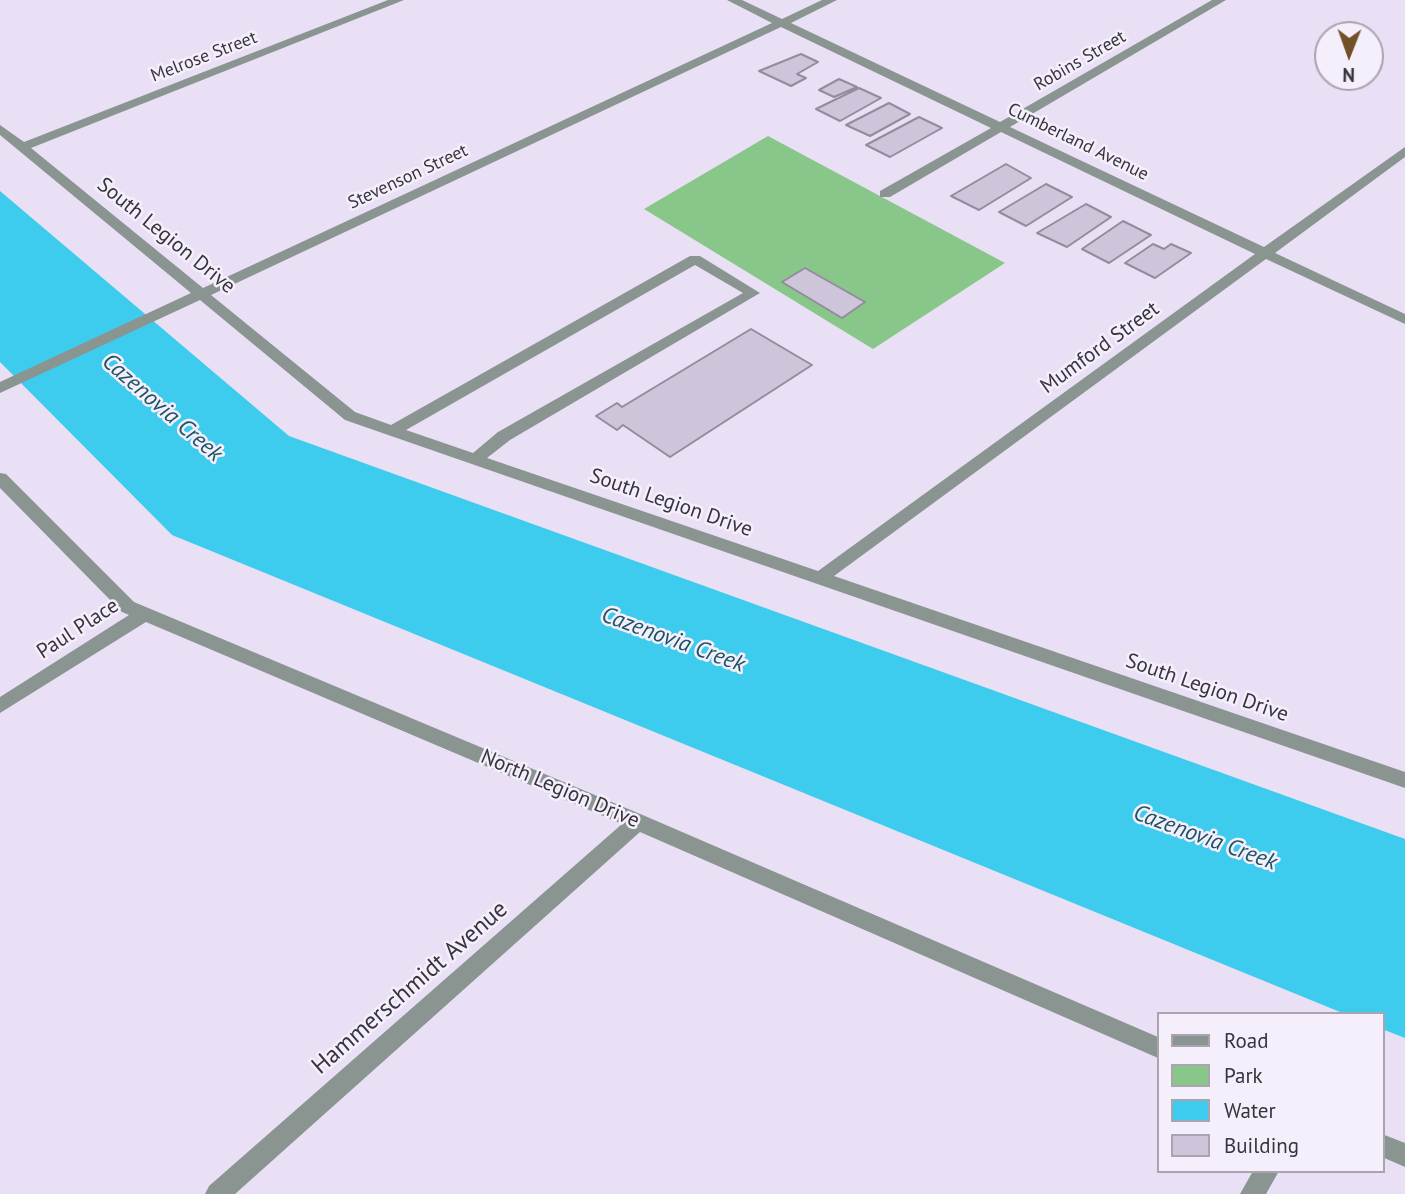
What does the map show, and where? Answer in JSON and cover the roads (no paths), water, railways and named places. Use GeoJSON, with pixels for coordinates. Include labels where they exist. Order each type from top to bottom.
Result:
{"type":"FeatureCollection","features":[{"type":"Feature","properties":{"kind":"street","name":"Melrose Street"},"geometry":{"type":"LineString","coordinates":[[22,147],[398,0]]}},
{"type":"Feature","properties":{"kind":"street","name":"Cumberland Avenue"},"geometry":{"type":"LineString","coordinates":[[733,0],[1405,320]]}},
{"type":"Feature","properties":{"kind":"street","name":"Stevenson Street"},"geometry":{"type":"LineString","coordinates":[[0,388],[831,0]]}},
{"type":"Feature","properties":{"kind":"street","name":"Robins Street"},"geometry":{"type":"LineString","coordinates":[[885,194],[1220,0]]}},
{"type":"Feature","properties":{"kind":"street","name":"South Legion Drive"},"geometry":{"type":"LineString","coordinates":[[0,129],[350,416],[1405,780]]}},
{"type":"Feature","properties":{"kind":"street","name":"Mumford Street"},"geometry":{"type":"LineString","coordinates":[[820,578],[1405,151]]}},
{"type":"Feature","properties":{"kind":"street"},"geometry":{"type":"LineString","coordinates":[[392,431],[695,259],[753,293],[504,436],[475,459]]}},
{"type":"Feature","properties":{"kind":"street","name":"North Legion Drive"},"geometry":{"type":"LineString","coordinates":[[0,478],[128,607],[638,822],[1156,1047]]}},
{"type":"Feature","properties":{"kind":"street","name":"Paul Place"},"geometry":{"type":"LineString","coordinates":[[0,706],[144,614]]}},
{"type":"Feature","properties":{"kind":"street","name":"Hammerschmidt Avenue"},"geometry":{"type":"LineString","coordinates":[[217,1194],[638,822]]}},
{"type":"Feature","properties":{"kind":"street"},"geometry":{"type":"LineString","coordinates":[[1384,1146],[1405,1155]]}},
{"type":"Feature","properties":{"kind":"street"},"geometry":{"type":"LineString","coordinates":[[1252,1194],[1266,1173]]}},
{"type":"Feature","properties":{"kind":"water","name":"Cazenovia Creek"},"geometry":{"type":"Polygon","coordinates":[[[0,191],[289,436],[1405,839],[1405,1038],[1384,1030],[1384,1012],[1340,1012],[172,535],[0,362],[0,191]]]}}]}
